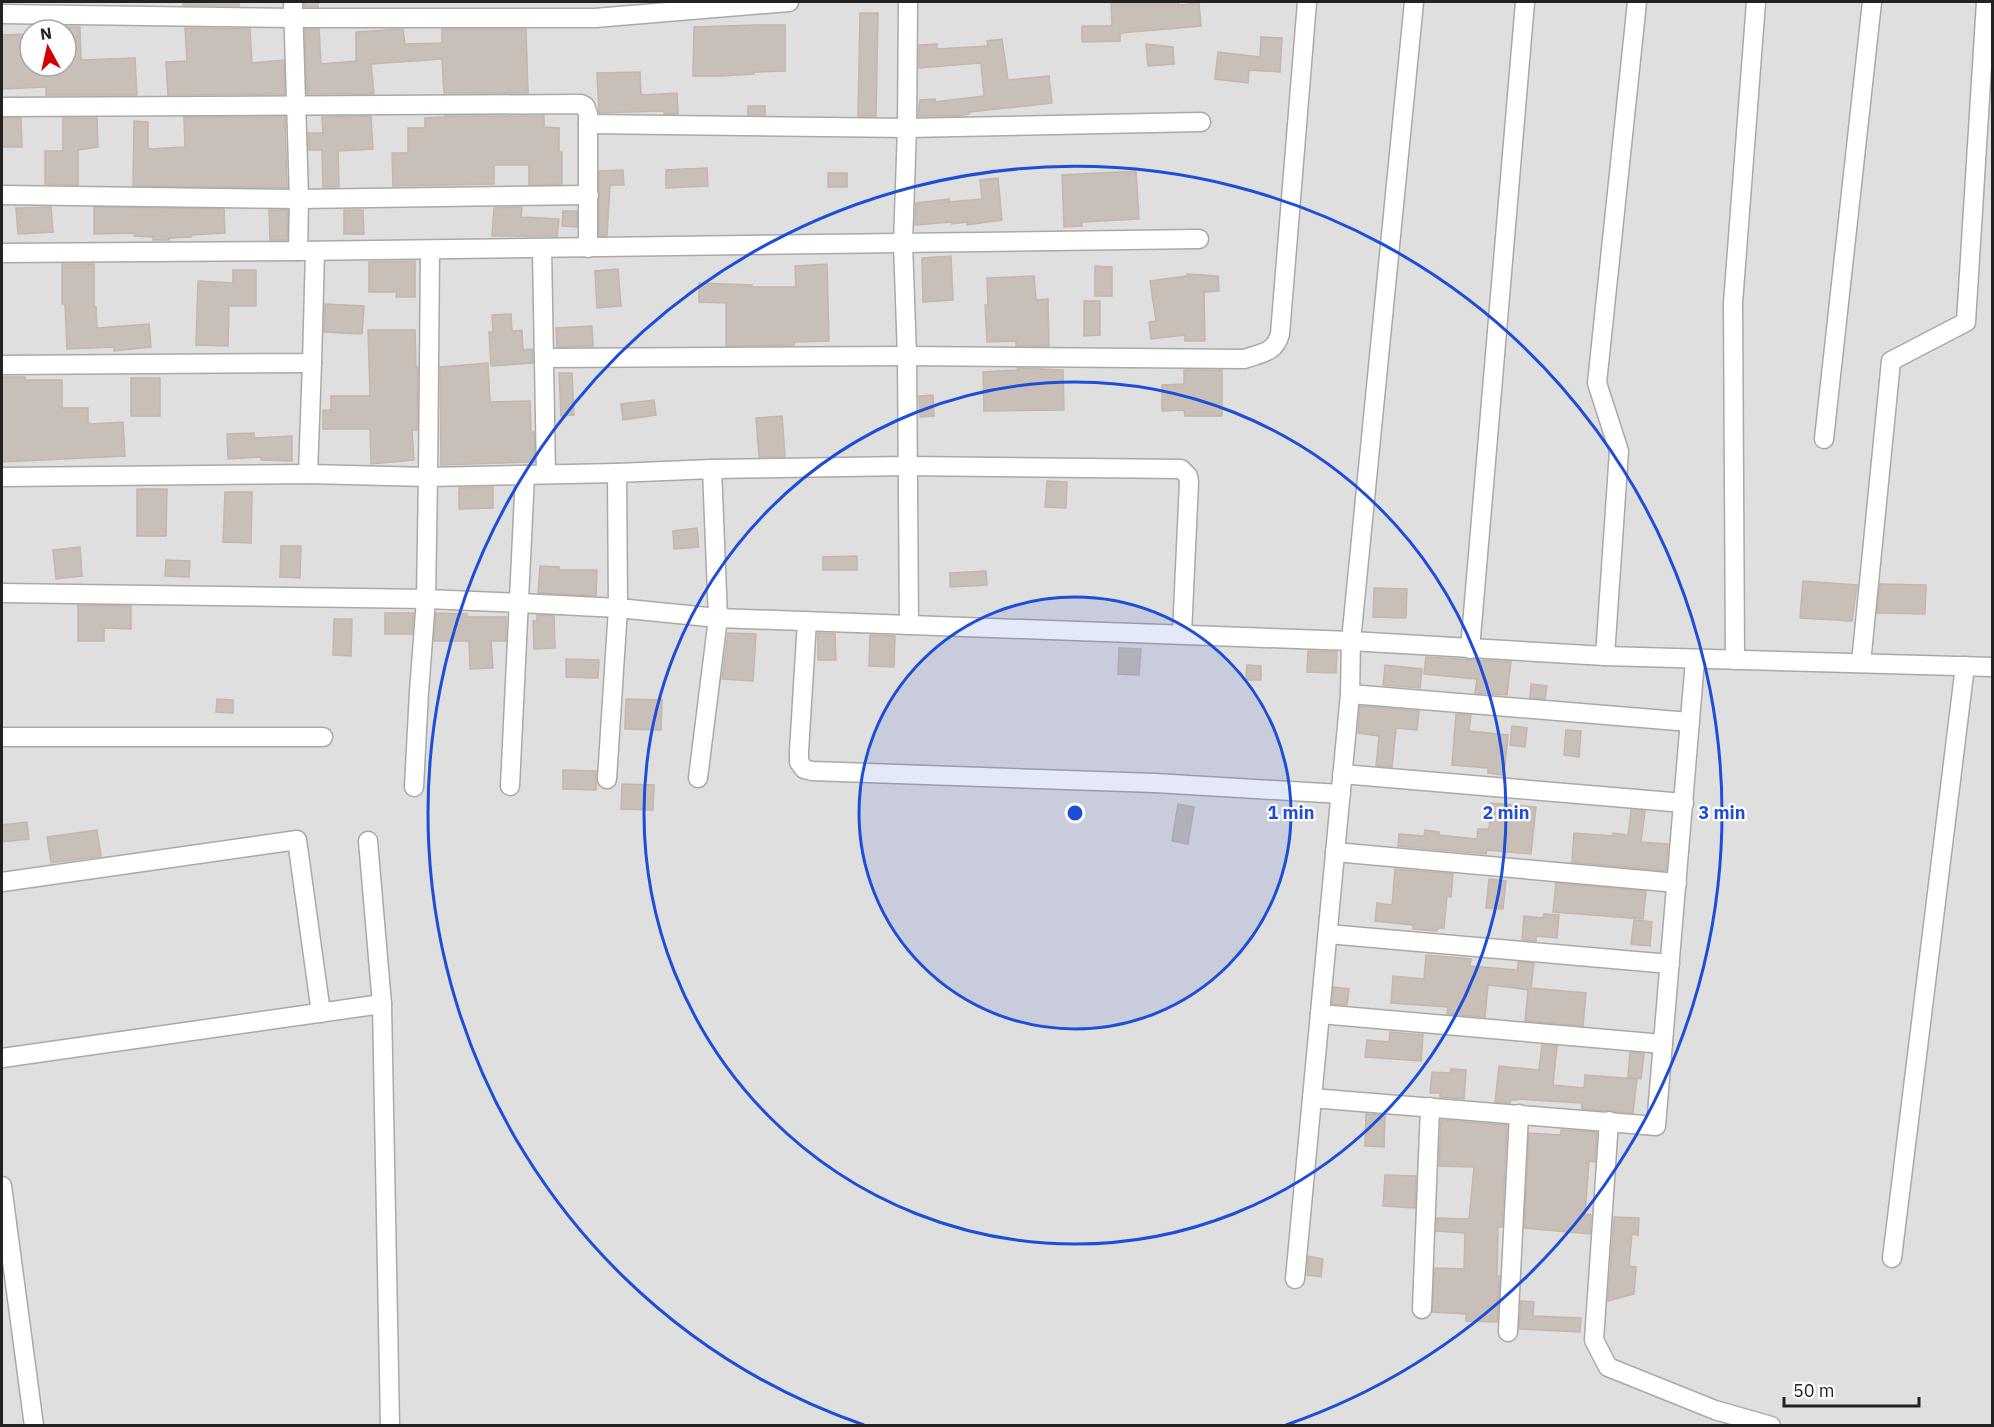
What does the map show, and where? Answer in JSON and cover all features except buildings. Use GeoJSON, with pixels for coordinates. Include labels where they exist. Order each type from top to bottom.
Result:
{"type":"FeatureCollection","features":[{"type":"Feature","properties":{"kind":"street"},"geometry":{"type":"LineString","coordinates":[[2,14],[293,10],[595,10],[789,2]]}},
{"type":"Feature","properties":{"kind":"street"},"geometry":{"type":"LineString","coordinates":[[908,2],[903,243],[907,356],[909,625]]}},
{"type":"Feature","properties":{"kind":"street"},"geometry":{"type":"LineString","coordinates":[[544,358],[907,356],[1244,359],[1270,350],[1278,343],[1280,334],[1306,2]]}},
{"type":"Feature","properties":{"kind":"street"},"geometry":{"type":"LineString","coordinates":[[1295,1279],[1350,694],[1351,641],[1414,2]]}},
{"type":"Feature","properties":{"kind":"street"},"geometry":{"type":"LineString","coordinates":[[1470,649],[1525,2]]}},
{"type":"Feature","properties":{"kind":"street"},"geometry":{"type":"LineString","coordinates":[[1605,656],[1619,450],[1597,383],[1637,2]]}},
{"type":"Feature","properties":{"kind":"street"},"geometry":{"type":"LineString","coordinates":[[1735,660],[1733,303],[1756,2]]}},
{"type":"Feature","properties":{"kind":"street"},"geometry":{"type":"LineString","coordinates":[[1824,439],[1872,2]]}},
{"type":"Feature","properties":{"kind":"street"},"geometry":{"type":"LineString","coordinates":[[1861,663],[1891,361],[1966,322],[1986,2]]}},
{"type":"Feature","properties":{"kind":"street"},"geometry":{"type":"LineString","coordinates":[[293,10],[299,199],[307,251],[312,363],[308,474]]}},
{"type":"Feature","properties":{"kind":"street"},"geometry":{"type":"LineString","coordinates":[[2,107],[576,103],[585,106],[588,114],[588,248]]}},
{"type":"Feature","properties":{"kind":"street"},"geometry":{"type":"LineString","coordinates":[[588,124],[907,128],[1201,122]]}},
{"type":"Feature","properties":{"kind":"street"},"geometry":{"type":"LineString","coordinates":[[2,195],[299,199],[589,195]]}},
{"type":"Feature","properties":{"kind":"street"},"geometry":{"type":"LineString","coordinates":[[2,253],[542,249],[1199,239]]}},
{"type":"Feature","properties":{"kind":"street"},"geometry":{"type":"LineString","coordinates":[[542,249],[546,474]]}},
{"type":"Feature","properties":{"kind":"street"},"geometry":{"type":"LineString","coordinates":[[414,787],[418,692],[426,600],[430,250]]}},
{"type":"Feature","properties":{"kind":"street"},"geometry":{"type":"LineString","coordinates":[[2,365],[312,363]]}},
{"type":"Feature","properties":{"kind":"street"},"geometry":{"type":"LineString","coordinates":[[2,477],[308,474],[428,477],[907,466],[1176,468],[1185,471],[1189,482],[1182,634]]}},
{"type":"Feature","properties":{"kind":"street"},"geometry":{"type":"LineString","coordinates":[[698,778],[718,618],[712,469]]}},
{"type":"Feature","properties":{"kind":"street"},"geometry":{"type":"LineString","coordinates":[[607,779],[618,608],[617,473]]}},
{"type":"Feature","properties":{"kind":"street"},"geometry":{"type":"LineString","coordinates":[[510,786],[525,475]]}},
{"type":"Feature","properties":{"kind":"street"},"geometry":{"type":"LineString","coordinates":[[2,593],[520,603],[618,608],[718,618],[1351,641],[1695,660],[1992,667]]}},
{"type":"Feature","properties":{"kind":"street"},"geometry":{"type":"LineString","coordinates":[[807,621],[798,751],[799,762],[804,769],[1155,783],[1341,794]]}},
{"type":"Feature","properties":{"kind":"street"},"geometry":{"type":"LineString","coordinates":[[1312,1098],[1656,1126],[1695,660]]}},
{"type":"Feature","properties":{"kind":"street"},"geometry":{"type":"LineString","coordinates":[[1892,1258],[1965,666]]}},
{"type":"Feature","properties":{"kind":"street"},"geometry":{"type":"LineString","coordinates":[[1350,694],[1690,722]]}},
{"type":"Feature","properties":{"kind":"street"},"geometry":{"type":"LineString","coordinates":[[2,737],[323,737]]}},
{"type":"Feature","properties":{"kind":"street"},"geometry":{"type":"LineString","coordinates":[[1342,774],[1684,803]]}},
{"type":"Feature","properties":{"kind":"street"},"geometry":{"type":"LineString","coordinates":[[2,882],[297,840],[321,1014]]}},
{"type":"Feature","properties":{"kind":"street"},"geometry":{"type":"LineString","coordinates":[[368,841],[382,1004],[390,1425]]}},
{"type":"Feature","properties":{"kind":"street"},"geometry":{"type":"LineString","coordinates":[[1335,852],[1677,883]]}},
{"type":"Feature","properties":{"kind":"street"},"geometry":{"type":"LineString","coordinates":[[1328,934],[1670,964]]}},
{"type":"Feature","properties":{"kind":"street"},"geometry":{"type":"LineString","coordinates":[[2,1058],[382,1004]]}},
{"type":"Feature","properties":{"kind":"street"},"geometry":{"type":"LineString","coordinates":[[1320,1014],[1663,1044]]}},
{"type":"Feature","properties":{"kind":"street"},"geometry":{"type":"LineString","coordinates":[[1422,1308],[1430,1107]]}},
{"type":"Feature","properties":{"kind":"street"},"geometry":{"type":"LineString","coordinates":[[1508,1332],[1519,1114]]}},
{"type":"Feature","properties":{"kind":"street"},"geometry":{"type":"LineString","coordinates":[[1609,1121],[1594,1340],[1608,1367],[1715,1410],[1771,1425]]}},
{"type":"Feature","properties":{"kind":"street"},"geometry":{"type":"LineString","coordinates":[[2,1186],[34,1425]]}},
{"type":"Feature","properties":{"kind":"shaded area"},"geometry":{"type":"Polygon","coordinates":[[[2,2],[1992,2],[1992,1425],[2,1425],[2,2]]]}}]}
